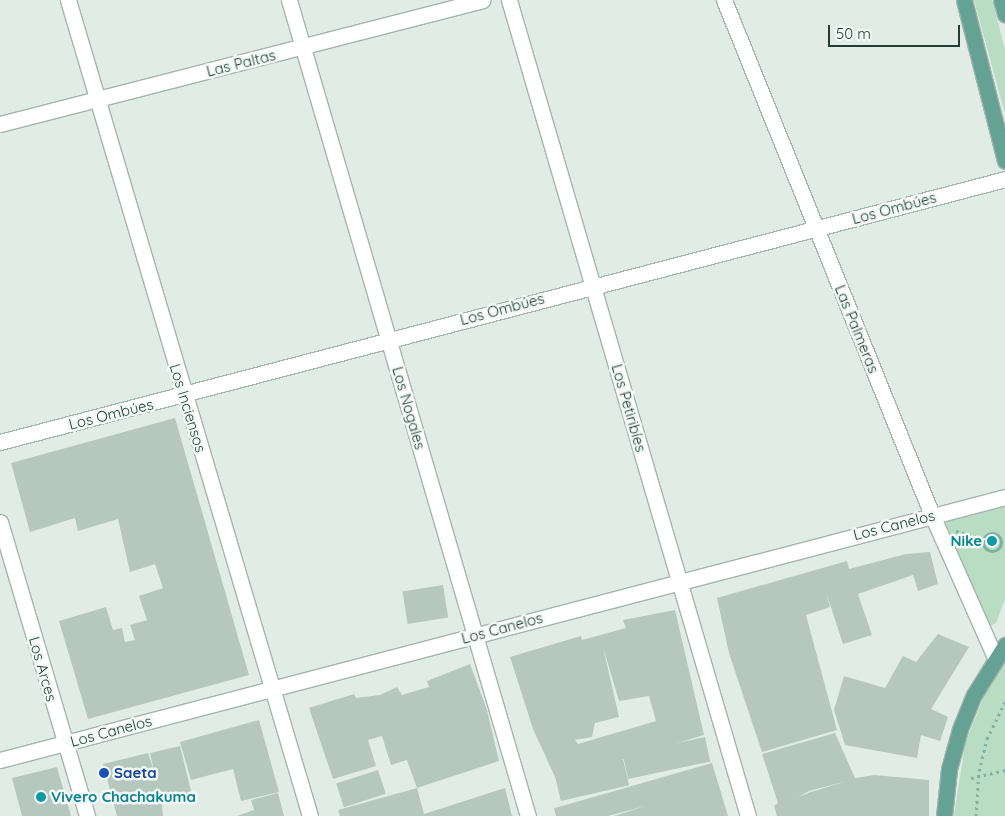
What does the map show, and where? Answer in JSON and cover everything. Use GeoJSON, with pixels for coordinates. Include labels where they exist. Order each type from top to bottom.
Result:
{"type":"FeatureCollection","features":[{"type":"Feature","properties":{"kind":"main road"},"geometry":{"type":"LineString","coordinates":[[964,0],[1005,160]]}},
{"type":"Feature","properties":{"kind":"main road"},"geometry":{"type":"LineString","coordinates":[[1001,0],[1005,14]]}},
{"type":"Feature","properties":{"kind":"main road"},"geometry":{"type":"LineString","coordinates":[[944,816],[950,769],[960,730],[1002,647]]}},
{"type":"Feature","properties":{"kind":"street","name":"Los Inciensos"},"geometry":{"type":"LineString","coordinates":[[68,0],[310,816]]}},
{"type":"Feature","properties":{"kind":"street","name":"Los Nogales"},"geometry":{"type":"LineString","coordinates":[[289,0],[528,816]]}},
{"type":"Feature","properties":{"kind":"street","name":"Las Paltas"},"geometry":{"type":"LineString","coordinates":[[0,124],[303,48],[482,0]]}},
{"type":"Feature","properties":{"kind":"street","name":"Los Petiribíes"},"geometry":{"type":"LineString","coordinates":[[509,0],[594,284],[677,581],[748,816]]}},
{"type":"Feature","properties":{"kind":"street","name":"Las Palmeras"},"geometry":{"type":"LineString","coordinates":[[724,0],[932,515],[1002,647]]}},
{"type":"Feature","properties":{"kind":"street","name":"Los Ombúes"},"geometry":{"type":"LineString","coordinates":[[0,442],[184,395],[594,284],[1005,180]]}},
{"type":"Feature","properties":{"kind":"street","name":"Los Canelos"},"geometry":{"type":"LineString","coordinates":[[0,760],[677,581],[1005,497]]}},
{"type":"Feature","properties":{"kind":"street","name":"Los Arces"},"geometry":{"type":"LineString","coordinates":[[0,522],[86,816]]}},
{"type":"Feature","properties":{"kind":"path"},"geometry":{"type":"LineString","coordinates":[[949,529],[984,539],[994,533],[1001,544],[989,550],[984,539]]}},
{"type":"Feature","properties":{"kind":"path"},"geometry":{"type":"LineString","coordinates":[[976,816],[979,776],[987,739],[1005,702]]}},
{"type":"Feature","properties":{"kind":"path"},"geometry":{"type":"LineString","coordinates":[[971,778],[1005,770]]}},
{"type":"Feature","properties":{"kind":"green space"},"geometry":{"type":"Polygon","coordinates":[[[974,0],[992,0],[1005,49],[1005,114],[974,0]]]}},
{"type":"Feature","properties":{"kind":"green space"},"geometry":{"type":"Polygon","coordinates":[[[1005,504],[1005,599],[996,623],[988,627],[944,525],[948,519],[1005,504]]]}},
{"type":"Feature","properties":{"kind":"green space"},"geometry":{"type":"Polygon","coordinates":[[[1005,660],[1005,816],[954,816],[965,744],[989,684],[1005,660]]]}},
{"type":"Feature","properties":{"kind":"building"},"geometry":{"type":"Polygon","coordinates":[[[175,418],[249,675],[88,719],[59,621],[106,607],[113,630],[122,628],[125,642],[135,640],[130,625],[147,620],[139,596],[163,588],[155,564],[130,572],[118,519],[78,531],[75,518],[30,532],[11,463],[175,418]]]}},
{"type":"Feature","properties":{"kind":"building"},"geometry":{"type":"Polygon","coordinates":[[[930,552],[938,584],[918,591],[913,575],[858,594],[872,635],[843,644],[826,592],[830,607],[806,615],[837,730],[762,752],[729,653],[717,598],[847,561],[849,569],[906,554],[930,552]]]}},
{"type":"Feature","properties":{"kind":"building"},"geometry":{"type":"Polygon","coordinates":[[[443,585],[448,618],[408,624],[403,591],[443,585]]]}},
{"type":"Feature","properties":{"kind":"building"},"geometry":{"type":"Polygon","coordinates":[[[675,610],[704,735],[556,779],[533,729],[510,657],[581,636],[582,640],[626,628],[623,620],[675,610]],[[603,647],[619,717],[595,723],[592,737],[575,740],[578,744],[656,721],[649,696],[619,701],[603,647]]]}},
{"type":"Feature","properties":{"kind":"building"},"geometry":{"type":"Polygon","coordinates":[[[938,634],[969,647],[931,709],[948,717],[940,741],[921,735],[917,758],[845,745],[834,710],[844,676],[885,688],[903,656],[916,662],[938,634]]]}},
{"type":"Feature","properties":{"kind":"building"},"geometry":{"type":"Polygon","coordinates":[[[470,664],[487,710],[499,761],[417,788],[407,760],[391,765],[382,736],[368,740],[376,766],[333,779],[309,708],[354,694],[356,698],[380,695],[397,687],[402,695],[429,687],[427,681],[470,664]]]}},
{"type":"Feature","properties":{"kind":"building"},"geometry":{"type":"Polygon","coordinates":[[[259,720],[279,792],[241,801],[233,769],[191,780],[180,742],[259,720]]]}},
{"type":"Feature","properties":{"kind":"building"},"geometry":{"type":"Polygon","coordinates":[[[835,733],[855,778],[874,775],[929,780],[929,816],[777,816],[774,806],[778,803],[762,754],[835,733]],[[847,781],[809,791],[798,797],[847,781]]]}},
{"type":"Feature","properties":{"kind":"building"},"geometry":{"type":"Polygon","coordinates":[[[705,737],[710,761],[628,779],[623,754],[705,737]]]}},
{"type":"Feature","properties":{"kind":"building"},"geometry":{"type":"Polygon","coordinates":[[[180,746],[192,795],[162,803],[163,816],[117,816],[103,764],[148,753],[154,771],[150,753],[180,746]]]}},
{"type":"Feature","properties":{"kind":"building"},"geometry":{"type":"Polygon","coordinates":[[[623,759],[629,785],[561,801],[555,775],[623,759]]]}},
{"type":"Feature","properties":{"kind":"building"},"geometry":{"type":"Polygon","coordinates":[[[712,763],[728,816],[614,816],[645,806],[608,816],[556,816],[554,808],[712,763]]]}},
{"type":"Feature","properties":{"kind":"building","name":"Vivero Chachakuma"},"geometry":{"type":"Polygon","coordinates":[[[57,767],[71,816],[22,816],[12,778],[57,767]]]}},
{"type":"Feature","properties":{"kind":"building"},"geometry":{"type":"Polygon","coordinates":[[[378,770],[386,794],[344,807],[336,784],[378,770]]]}},
{"type":"Feature","properties":{"kind":"building"},"geometry":{"type":"Polygon","coordinates":[[[417,788],[424,814],[505,788],[512,816],[340,816],[338,810],[417,788]]]}},
{"type":"Feature","properties":{"kind":"building"},"geometry":{"type":"Polygon","coordinates":[[[278,793],[284,816],[237,816],[254,810],[251,800],[278,793]]]}},
{"type":"Feature","properties":{"kind":"place","name":"Nike"},"geometry":{"type":"Point","coordinates":[992,541]}},
{"type":"Feature","properties":{"kind":"place","name":"Saeta"},"geometry":{"type":"Point","coordinates":[104,773]}},
{"type":"Feature","properties":{"kind":"place","name":"Vivero Chachakuma"},"geometry":{"type":"Point","coordinates":[41,797]}}]}
